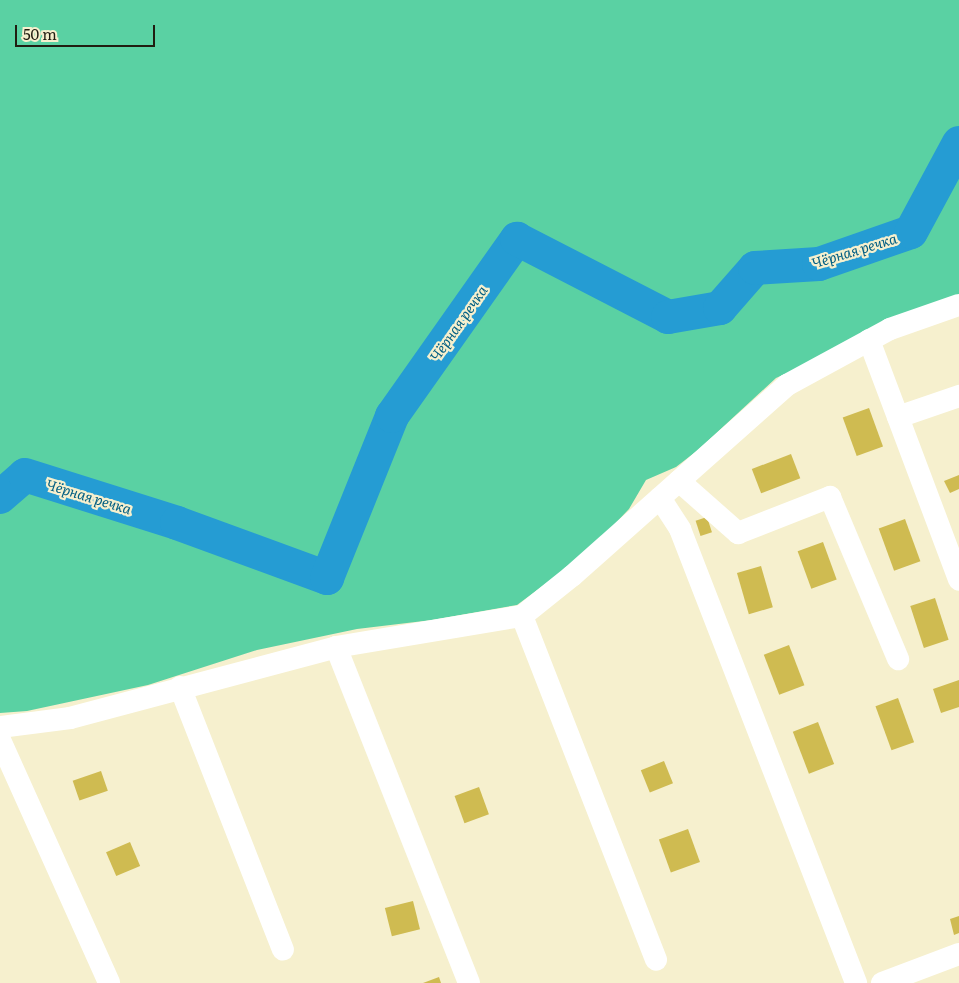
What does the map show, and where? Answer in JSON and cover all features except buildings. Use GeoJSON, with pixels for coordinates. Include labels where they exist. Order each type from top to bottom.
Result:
{"type":"FeatureCollection","features":[{"type":"Feature","properties":{"kind":"street"},"geometry":{"type":"LineString","coordinates":[[0,727],[70,718],[180,687],[336,647],[522,616],[660,498],[787,385],[890,329],[959,305]]}},
{"type":"Feature","properties":{"kind":"street"},"geometry":{"type":"LineString","coordinates":[[869,340],[898,417],[952,541],[959,580]]}},
{"type":"Feature","properties":{"kind":"street"},"geometry":{"type":"LineString","coordinates":[[898,417],[959,396]]}},
{"type":"Feature","properties":{"kind":"street"},"geometry":{"type":"LineString","coordinates":[[679,481],[738,533],[830,497],[898,659]]}},
{"type":"Feature","properties":{"kind":"street"},"geometry":{"type":"LineString","coordinates":[[660,498],[680,529],[856,983]]}},
{"type":"Feature","properties":{"kind":"street"},"geometry":{"type":"LineString","coordinates":[[522,616],[656,960]]}},
{"type":"Feature","properties":{"kind":"street"},"geometry":{"type":"LineString","coordinates":[[336,647],[469,983]]}},
{"type":"Feature","properties":{"kind":"street"},"geometry":{"type":"LineString","coordinates":[[180,687],[283,950]]}},
{"type":"Feature","properties":{"kind":"street"},"geometry":{"type":"LineString","coordinates":[[0,740],[109,983]]}},
{"type":"Feature","properties":{"kind":"street"},"geometry":{"type":"LineString","coordinates":[[882,983],[959,954]]}},
{"type":"Feature","properties":{"kind":"green space"},"geometry":{"type":"Polygon","coordinates":[[[0,0],[959,0],[959,297],[776,378],[698,450],[676,467],[646,480],[629,509],[587,553],[517,605],[432,620],[357,629],[257,650],[148,685],[27,711],[0,713],[0,0]]]}},
{"type":"Feature","properties":{"kind":"waterway","name":"Чёрная речка"},"geometry":{"type":"LineString","coordinates":[[0,497],[25,475],[177,523],[327,578],[392,416],[517,239],[668,317],[720,308],[755,268],[819,264],[911,232],[959,143]]}}]}
